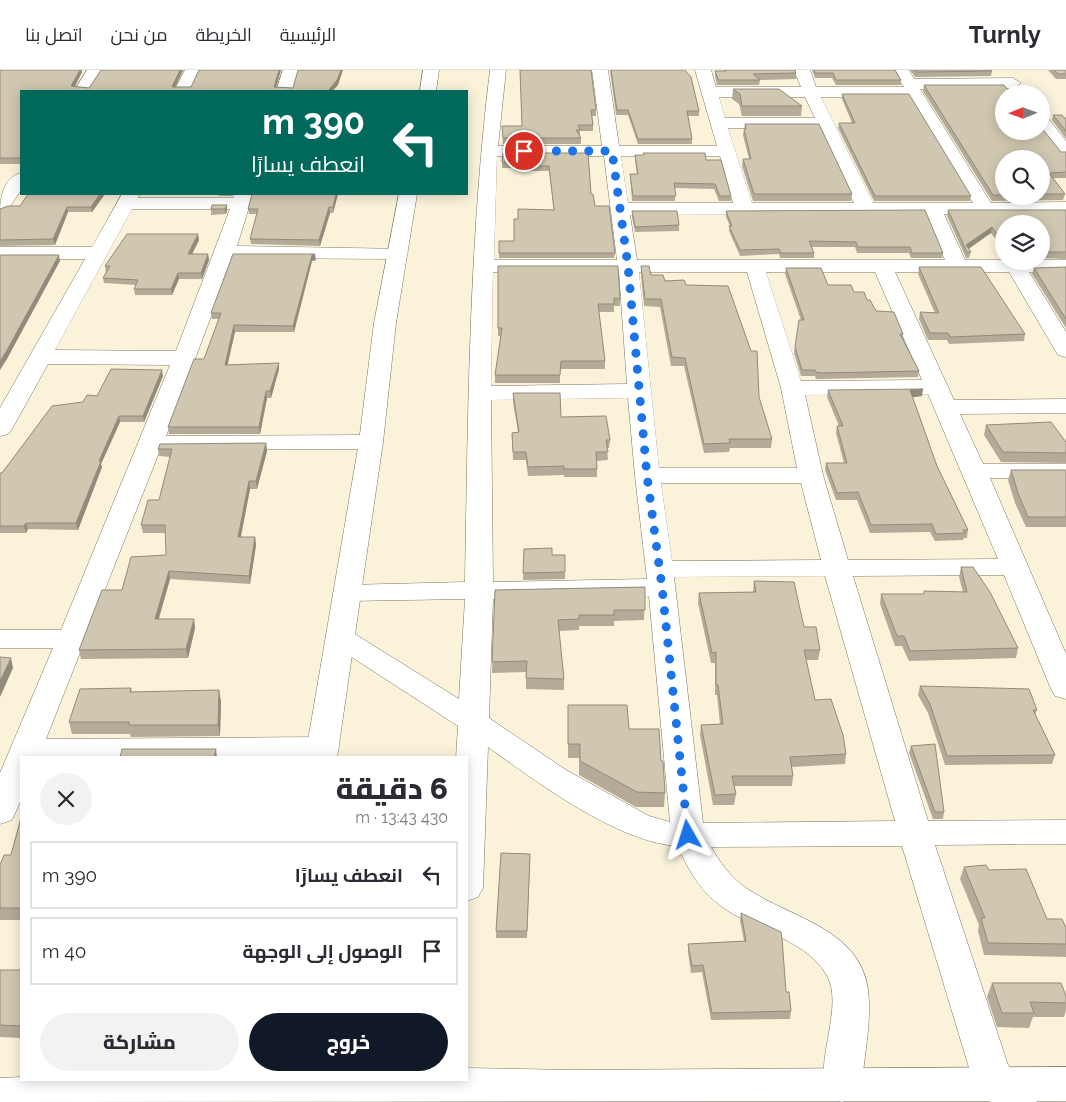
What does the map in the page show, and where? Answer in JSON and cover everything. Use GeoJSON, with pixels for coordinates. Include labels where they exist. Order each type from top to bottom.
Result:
{"type":"FeatureCollection","features":[{"type":"Feature","properties":{"kind":"street"},"geometry":{"type":"LineString","coordinates":[[83,90],[95,70]]}},
{"type":"Feature","properties":{"kind":"street"},"geometry":{"type":"LineString","coordinates":[[183,90],[193,70]]}},
{"type":"Feature","properties":{"kind":"street"},"geometry":{"type":"LineString","coordinates":[[284,90],[292,70]]}},
{"type":"Feature","properties":{"kind":"street"},"geometry":{"type":"LineString","coordinates":[[428,90],[430,70]]}},
{"type":"Feature","properties":{"kind":"street"},"geometry":{"type":"LineString","coordinates":[[468,851],[475,723],[479,591],[479,393],[489,151],[498,70]]}},
{"type":"Feature","properties":{"kind":"street"},"geometry":{"type":"LineString","coordinates":[[600,70],[628,266],[638,391],[661,578],[688,835],[702,863],[716,883],[731,896],[818,944],[838,961],[847,980],[850,999],[842,1085]]}},
{"type":"Feature","properties":{"kind":"street"},"geometry":{"type":"LineString","coordinates":[[703,70],[744,208]]}},
{"type":"Feature","properties":{"kind":"street"},"geometry":{"type":"LineString","coordinates":[[802,70],[810,91],[866,208]]}},
{"type":"Feature","properties":{"kind":"street"},"geometry":{"type":"LineString","coordinates":[[901,70],[985,207]]}},
{"type":"Feature","properties":{"kind":"street"},"geometry":{"type":"LineString","coordinates":[[1003,70],[1015,85]]}},
{"type":"Feature","properties":{"kind":"street"},"geometry":{"type":"LineString","coordinates":[[709,92],[995,88]]}},
{"type":"Feature","properties":{"kind":"street"},"geometry":{"type":"LineString","coordinates":[[719,123],[825,123]]}},
{"type":"Feature","properties":{"kind":"street"},"geometry":{"type":"LineString","coordinates":[[1050,124],[1066,152]]}},
{"type":"Feature","properties":{"kind":"street"},"geometry":{"type":"LineString","coordinates":[[489,151],[727,151]]}},
{"type":"Feature","properties":{"kind":"street"},"geometry":{"type":"LineString","coordinates":[[2,201],[20,179]]}},
{"type":"Feature","properties":{"kind":"street"},"geometry":{"type":"LineString","coordinates":[[0,429],[128,198],[242,199],[225,252],[182,358],[151,443],[23,756],[322,753],[371,442],[385,323],[408,195]]}},
{"type":"Feature","properties":{"kind":"street"},"geometry":{"type":"LineString","coordinates":[[932,208],[958,266]]}},
{"type":"Feature","properties":{"kind":"street"},"geometry":{"type":"LineString","coordinates":[[619,209],[1066,208]]}},
{"type":"Feature","properties":{"kind":"street"},"geometry":{"type":"LineString","coordinates":[[225,252],[398,253]]}},
{"type":"Feature","properties":{"kind":"street"},"geometry":{"type":"LineString","coordinates":[[0,253],[96,253]]}},
{"type":"Feature","properties":{"kind":"street"},"geometry":{"type":"LineString","coordinates":[[484,266],[995,266]]}},
{"type":"Feature","properties":{"kind":"street"},"geometry":{"type":"LineString","coordinates":[[1050,266],[1066,266]]}},
{"type":"Feature","properties":{"kind":"street"},"geometry":{"type":"LineString","coordinates":[[755,267],[792,388],[811,475],[836,566],[915,834],[990,1071],[1007,1093]]}},
{"type":"Feature","properties":{"kind":"street"},"geometry":{"type":"LineString","coordinates":[[883,267],[974,472],[1066,689]]}},
{"type":"Feature","properties":{"kind":"street"},"geometry":{"type":"LineString","coordinates":[[1018,270],[1066,350]]}},
{"type":"Feature","properties":{"kind":"street"},"geometry":{"type":"LineString","coordinates":[[41,357],[182,358]]}},
{"type":"Feature","properties":{"kind":"street"},"geometry":{"type":"LineString","coordinates":[[792,388],[1066,406]]}},
{"type":"Feature","properties":{"kind":"street"},"geometry":{"type":"LineString","coordinates":[[479,393],[638,391]]}},
{"type":"Feature","properties":{"kind":"street"},"geometry":{"type":"LineString","coordinates":[[151,443],[371,442]]}},
{"type":"Feature","properties":{"kind":"street"},"geometry":{"type":"LineString","coordinates":[[974,472],[1066,471]]}},
{"type":"Feature","properties":{"kind":"street"},"geometry":{"type":"LineString","coordinates":[[647,476],[811,475]]}},
{"type":"Feature","properties":{"kind":"street"},"geometry":{"type":"LineString","coordinates":[[347,593],[479,591],[836,566],[1013,567]]}},
{"type":"Feature","properties":{"kind":"street"},"geometry":{"type":"LineString","coordinates":[[340,637],[475,723],[555,778],[637,825],[659,833],[688,835],[1066,832]]}},
{"type":"Feature","properties":{"kind":"street"},"geometry":{"type":"LineString","coordinates":[[0,639],[70,639]]}},
{"type":"Feature","properties":{"kind":"street"},"geometry":{"type":"LineString","coordinates":[[0,812],[20,763]]}},
{"type":"Feature","properties":{"kind":"street"},"geometry":{"type":"LineString","coordinates":[[0,1095],[271,1090],[456,1083],[573,1087],[842,1085],[1007,1093],[1066,1084]]}},
{"type":"Feature","properties":{"kind":"building"},"geometry":{"type":"Polygon","coordinates":[[[0,70],[80,70],[71,86],[89,88],[101,70],[180,70],[172,87],[191,87],[199,70],[279,70],[274,87],[293,88],[298,70],[341,70],[337,80],[329,90],[20,90],[20,158],[0,158],[0,70]]]}},
{"type":"Feature","properties":{"kind":"building"},"geometry":{"type":"Polygon","coordinates":[[[520,70],[591,70],[596,110],[591,110],[593,125],[578,125],[580,130],[576,130],[581,138],[503,138],[502,126],[522,126],[520,70]]]}},
{"type":"Feature","properties":{"kind":"building"},"geometry":{"type":"Polygon","coordinates":[[[611,70],[685,70],[691,77],[699,111],[687,111],[692,139],[638,139],[628,110],[617,110],[611,70]]]}},
{"type":"Feature","properties":{"kind":"building"},"geometry":{"type":"Polygon","coordinates":[[[795,70],[796,73],[753,74],[760,80],[718,80],[715,71],[795,70]]]}},
{"type":"Feature","properties":{"kind":"building"},"geometry":{"type":"Polygon","coordinates":[[[814,70],[895,70],[901,80],[836,80],[833,73],[815,73],[814,70]]]}},
{"type":"Feature","properties":{"kind":"building"},"geometry":{"type":"Polygon","coordinates":[[[915,70],[991,70],[992,71],[916,72],[915,70]]]}},
{"type":"Feature","properties":{"kind":"building"},"geometry":{"type":"Polygon","coordinates":[[[1054,70],[1066,70],[1066,74],[1058,74],[1054,70]]]}},
{"type":"Feature","properties":{"kind":"building"},"geometry":{"type":"Polygon","coordinates":[[[924,85],[995,85],[995,140],[1050,140],[1050,138],[1061,152],[1066,152],[1066,172],[1050,173],[1050,150],[995,150],[995,195],[993,195],[924,85]]]}},
{"type":"Feature","properties":{"kind":"building"},"geometry":{"type":"Polygon","coordinates":[[[733,89],[779,89],[802,106],[742,106],[740,94],[733,89]]]}},
{"type":"Feature","properties":{"kind":"building"},"geometry":{"type":"Polygon","coordinates":[[[842,94],[909,94],[971,196],[875,196],[839,123],[855,123],[842,94]]]}},
{"type":"Feature","properties":{"kind":"building"},"geometry":{"type":"Polygon","coordinates":[[[1053,115],[1062,115],[1066,118],[1066,131],[1053,115]]]}},
{"type":"Feature","properties":{"kind":"building"},"geometry":{"type":"Polygon","coordinates":[[[745,124],[819,124],[852,194],[754,194],[743,159],[751,159],[744,129],[746,129],[745,124]]]}},
{"type":"Feature","properties":{"kind":"building"},"geometry":{"type":"Polygon","coordinates":[[[503,153],[588,153],[591,194],[593,194],[595,206],[609,206],[615,253],[499,253],[499,241],[514,241],[514,219],[518,219],[518,209],[554,210],[549,166],[525,166],[525,163],[502,162],[503,153]]]}},
{"type":"Feature","properties":{"kind":"building"},"geometry":{"type":"Polygon","coordinates":[[[643,153],[705,153],[706,160],[721,160],[731,196],[720,196],[715,184],[674,183],[676,196],[633,196],[630,174],[638,174],[635,155],[644,155],[643,153]]]}},
{"type":"Feature","properties":{"kind":"building"},"geometry":{"type":"Polygon","coordinates":[[[1050,174],[1065,194],[1050,194],[1050,174]]]}},
{"type":"Feature","properties":{"kind":"building"},"geometry":{"type":"Polygon","coordinates":[[[27,195],[99,195],[91,207],[67,207],[53,239],[0,240],[0,209],[8,206],[20,206],[27,195]]]}},
{"type":"Feature","properties":{"kind":"building"},"geometry":{"type":"Polygon","coordinates":[[[252,195],[336,195],[333,207],[329,207],[319,240],[250,239],[258,209],[248,209],[252,195]]]}},
{"type":"Feature","properties":{"kind":"building"},"geometry":{"type":"Polygon","coordinates":[[[212,205],[227,205],[225,209],[211,209],[212,205]]]}},
{"type":"Feature","properties":{"kind":"building"},"geometry":{"type":"Polygon","coordinates":[[[925,210],[943,253],[912,253],[910,247],[858,247],[856,242],[809,241],[814,253],[781,253],[779,249],[740,250],[729,226],[732,226],[726,211],[925,210]]]}},
{"type":"Feature","properties":{"kind":"building"},"geometry":{"type":"Polygon","coordinates":[[[948,210],[1066,210],[1066,252],[1050,252],[1050,215],[995,215],[995,231],[992,227],[966,245],[971,252],[967,252],[948,210]]]}},
{"type":"Feature","properties":{"kind":"building"},"geometry":{"type":"Polygon","coordinates":[[[632,211],[677,211],[679,225],[635,227],[632,211]]]}},
{"type":"Feature","properties":{"kind":"building"},"geometry":{"type":"Polygon","coordinates":[[[127,234],[198,234],[188,254],[208,254],[201,273],[178,273],[171,289],[134,289],[138,280],[103,278],[110,266],[105,266],[127,234]]]}},
{"type":"Feature","properties":{"kind":"building"},"geometry":{"type":"Polygon","coordinates":[[[233,254],[315,254],[312,255],[293,326],[234,325],[225,365],[279,363],[270,391],[266,391],[259,427],[168,427],[194,359],[204,359],[221,313],[211,313],[233,254]]]}},
{"type":"Feature","properties":{"kind":"building"},"geometry":{"type":"Polygon","coordinates":[[[0,255],[59,255],[0,361],[0,255]]]}},
{"type":"Feature","properties":{"kind":"building"},"geometry":{"type":"Polygon","coordinates":[[[498,266],[618,266],[620,299],[614,298],[614,304],[598,304],[605,361],[561,361],[560,375],[495,375],[502,328],[498,328],[498,266]]]}},
{"type":"Feature","properties":{"kind":"building"},"geometry":{"type":"Polygon","coordinates":[[[641,266],[649,266],[651,275],[663,275],[665,281],[684,280],[686,285],[728,286],[751,351],[757,351],[759,397],[772,439],[729,439],[730,443],[704,444],[685,358],[672,357],[661,299],[645,299],[641,266]]]}},
{"type":"Feature","properties":{"kind":"building"},"geometry":{"type":"Polygon","coordinates":[[[919,267],[981,267],[1025,334],[950,337],[948,333],[930,333],[920,312],[939,313],[919,267]]]}},
{"type":"Feature","properties":{"kind":"building"},"geometry":{"type":"Polygon","coordinates":[[[1066,267],[1066,319],[1035,270],[1050,270],[1050,268],[1066,267]]]}},
{"type":"Feature","properties":{"kind":"building"},"geometry":{"type":"Polygon","coordinates":[[[786,268],[821,268],[828,285],[851,285],[854,292],[864,292],[867,300],[870,300],[876,311],[894,312],[903,334],[900,334],[919,371],[821,373],[815,370],[802,370],[795,347],[799,320],[804,320],[786,268]]]}},
{"type":"Feature","properties":{"kind":"building"},"geometry":{"type":"Polygon","coordinates":[[[111,369],[162,370],[143,416],[119,416],[99,461],[101,461],[76,523],[26,523],[24,526],[0,526],[0,473],[2,473],[52,406],[83,402],[87,395],[97,396],[111,369]]]}},
{"type":"Feature","properties":{"kind":"building"},"geometry":{"type":"Polygon","coordinates":[[[923,389],[910,390],[937,466],[968,530],[963,530],[965,533],[936,534],[932,524],[871,525],[858,492],[837,493],[826,463],[847,463],[837,426],[843,426],[828,390],[923,389]]]}},
{"type":"Feature","properties":{"kind":"building"},"geometry":{"type":"Polygon","coordinates":[[[513,393],[560,393],[561,417],[606,416],[610,440],[606,440],[608,452],[596,452],[597,469],[564,469],[564,466],[528,467],[526,452],[513,452],[512,433],[519,432],[513,393]]]}},
{"type":"Feature","properties":{"kind":"building"},"geometry":{"type":"Polygon","coordinates":[[[1051,422],[1066,442],[1066,453],[1003,452],[986,425],[1051,422]]]}},
{"type":"Feature","properties":{"kind":"building"},"geometry":{"type":"Polygon","coordinates":[[[266,443],[256,481],[249,481],[238,537],[255,537],[249,576],[169,571],[155,619],[194,619],[186,649],[79,650],[102,590],[122,590],[131,557],[166,555],[165,525],[141,525],[148,500],[159,500],[172,449],[158,449],[160,444],[266,443]]]}},
{"type":"Feature","properties":{"kind":"building"},"geometry":{"type":"Polygon","coordinates":[[[1011,470],[1066,470],[1066,517],[1028,517],[1011,470]]]}},
{"type":"Feature","properties":{"kind":"building"},"geometry":{"type":"Polygon","coordinates":[[[552,548],[552,555],[565,555],[565,572],[523,573],[524,549],[552,548]]]}},
{"type":"Feature","properties":{"kind":"building"},"geometry":{"type":"Polygon","coordinates":[[[961,567],[973,567],[990,592],[1018,648],[910,651],[904,636],[897,636],[881,594],[924,594],[924,591],[967,592],[961,567]]]}},
{"type":"Feature","properties":{"kind":"building"},"geometry":{"type":"Polygon","coordinates":[[[754,581],[794,582],[804,627],[816,627],[820,650],[804,650],[815,700],[831,699],[843,735],[846,754],[790,757],[793,776],[732,776],[736,794],[715,795],[701,725],[723,724],[718,685],[716,685],[716,652],[712,653],[699,593],[756,592],[754,581]]]}},
{"type":"Feature","properties":{"kind":"building"},"geometry":{"type":"Polygon","coordinates":[[[645,587],[645,610],[614,610],[614,615],[579,615],[579,619],[558,620],[564,679],[526,678],[527,661],[492,662],[495,590],[645,587]]]}},
{"type":"Feature","properties":{"kind":"building"},"geometry":{"type":"Polygon","coordinates":[[[0,657],[11,658],[0,681],[0,657]]]}},
{"type":"Feature","properties":{"kind":"building"},"geometry":{"type":"Polygon","coordinates":[[[920,686],[1029,689],[1037,710],[1033,710],[1055,755],[947,756],[930,704],[920,686]]]}},
{"type":"Feature","properties":{"kind":"building"},"geometry":{"type":"Polygon","coordinates":[[[131,688],[130,692],[219,690],[218,725],[129,725],[129,722],[69,722],[80,689],[131,688]]]}},
{"type":"Feature","properties":{"kind":"building"},"geometry":{"type":"Polygon","coordinates":[[[568,705],[627,705],[629,729],[659,729],[665,793],[637,792],[580,761],[580,744],[568,744],[568,705]]]}},
{"type":"Feature","properties":{"kind":"building"},"geometry":{"type":"Polygon","coordinates":[[[935,744],[944,812],[935,812],[911,746],[935,744]]]}},
{"type":"Feature","properties":{"kind":"building"},"geometry":{"type":"Polygon","coordinates":[[[122,749],[216,749],[214,756],[120,756],[122,749]]]}},
{"type":"Feature","properties":{"kind":"building"},"geometry":{"type":"Polygon","coordinates":[[[20,822],[20,908],[0,908],[0,865],[4,855],[11,855],[20,822]]]}},
{"type":"Feature","properties":{"kind":"building"},"geometry":{"type":"Polygon","coordinates":[[[501,853],[530,854],[527,931],[496,931],[501,853]]]}},
{"type":"Feature","properties":{"kind":"building"},"geometry":{"type":"Polygon","coordinates":[[[986,865],[989,870],[1026,869],[1047,919],[1062,919],[1066,928],[1066,944],[988,943],[981,918],[985,918],[964,867],[986,865]]]}},
{"type":"Feature","properties":{"kind":"building"},"geometry":{"type":"Polygon","coordinates":[[[741,913],[781,932],[786,992],[789,992],[791,1011],[712,1013],[703,965],[692,966],[688,944],[746,941],[741,913]]]}},
{"type":"Feature","properties":{"kind":"building"},"geometry":{"type":"Polygon","coordinates":[[[0,970],[20,970],[20,1026],[0,1025],[0,970]]]}},
{"type":"Feature","properties":{"kind":"building"},"geometry":{"type":"Polygon","coordinates":[[[992,983],[1061,983],[1066,996],[1066,1003],[1030,1002],[1034,1013],[1002,1013],[992,983]]]}},
{"type":"Feature","properties":{"kind":"route"},"geometry":{"type":"LineString","coordinates":[[524,151],[612,151],[628,266],[638,391],[662,587],[688,835]]}}]}
